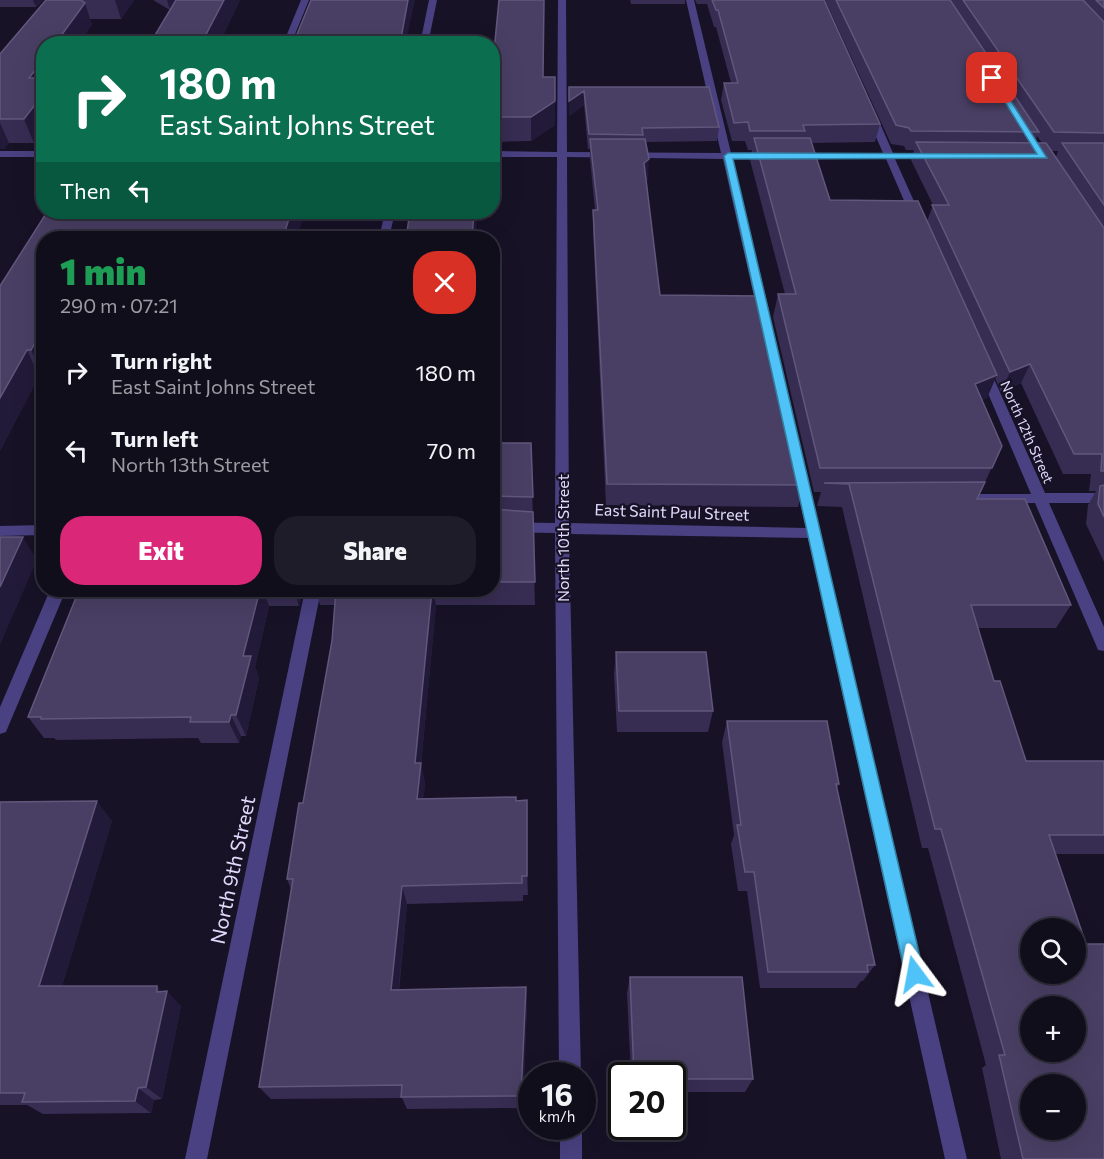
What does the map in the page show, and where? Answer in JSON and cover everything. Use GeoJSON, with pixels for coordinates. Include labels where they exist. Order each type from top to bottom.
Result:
{"type":"FeatureCollection","features":[{"type":"Feature","properties":{"kind":"lane"},"geometry":{"type":"LineString","coordinates":[[290,36],[305,0]]}},
{"type":"Feature","properties":{"kind":"lane"},"geometry":{"type":"LineString","coordinates":[[426,36],[433,0]]}},
{"type":"Feature","properties":{"kind":"lane","name":"North 10th Street"},"geometry":{"type":"LineString","coordinates":[[562,0],[562,527],[570,1062]]}},
{"type":"Feature","properties":{"kind":"lane"},"geometry":{"type":"LineString","coordinates":[[690,0],[768,328]]}},
{"type":"Feature","properties":{"kind":"lane"},"geometry":{"type":"LineString","coordinates":[[866,104],[922,231]]}},
{"type":"Feature","properties":{"kind":"lane"},"geometry":{"type":"LineString","coordinates":[[0,154],[36,154]]}},
{"type":"Feature","properties":{"kind":"lane"},"geometry":{"type":"LineString","coordinates":[[500,154],[937,156]]}},
{"type":"Feature","properties":{"kind":"lane","name":"North 12th Street"},"geometry":{"type":"LineString","coordinates":[[979,359],[1104,645]]}},
{"type":"Feature","properties":{"kind":"lane"},"geometry":{"type":"LineString","coordinates":[[796,454],[813,499],[815,534],[956,1159]]}},
{"type":"Feature","properties":{"kind":"lane"},"geometry":{"type":"LineString","coordinates":[[947,499],[1104,498]]}},
{"type":"Feature","properties":{"kind":"lane","name":"East Saint Paul Street"},"geometry":{"type":"LineString","coordinates":[[500,527],[815,534]]}},
{"type":"Feature","properties":{"kind":"lane"},"geometry":{"type":"LineString","coordinates":[[0,531],[36,530]]}},
{"type":"Feature","properties":{"kind":"lane"},"geometry":{"type":"LineString","coordinates":[[0,727],[55,597]]}},
{"type":"Feature","properties":{"kind":"lane","name":"North 9th Street"},"geometry":{"type":"LineString","coordinates":[[196,1159],[312,597]]}},
{"type":"Feature","properties":{"kind":"lane"},"geometry":{"type":"LineString","coordinates":[[571,1140],[571,1159]]}},
{"type":"Feature","properties":{"kind":"building"},"geometry":{"type":"Polygon","coordinates":[[[46,0],[81,0],[85,3],[61,36],[36,36],[36,69],[29,78],[36,78],[36,103],[24,119],[0,119],[0,54],[46,0]]]}},
{"type":"Feature","properties":{"kind":"building"},"geometry":{"type":"Polygon","coordinates":[[[176,0],[224,0],[205,36],[154,36],[176,0]]]}},
{"type":"Feature","properties":{"kind":"building"},"geometry":{"type":"Polygon","coordinates":[[[311,0],[408,0],[401,36],[296,36],[311,0]]]}},
{"type":"Feature","properties":{"kind":"building"},"geometry":{"type":"Polygon","coordinates":[[[499,0],[544,0],[543,77],[555,77],[555,101],[531,117],[500,117],[500,36],[496,36],[499,0]]]}},
{"type":"Feature","properties":{"kind":"building"},"geometry":{"type":"Polygon","coordinates":[[[712,0],[824,0],[880,124],[803,125],[805,131],[750,131],[748,122],[734,123],[724,83],[738,83],[718,10],[712,0]]]}},
{"type":"Feature","properties":{"kind":"building"},"geometry":{"type":"Polygon","coordinates":[[[836,0],[950,0],[1039,132],[911,131],[909,128],[896,125],[836,0]]]}},
{"type":"Feature","properties":{"kind":"building"},"geometry":{"type":"Polygon","coordinates":[[[963,0],[1083,0],[1104,22],[1104,133],[1054,132],[963,0]]]}},
{"type":"Feature","properties":{"kind":"building"},"geometry":{"type":"Polygon","coordinates":[[[1096,0],[1104,0],[1104,8],[1096,0]]]}},
{"type":"Feature","properties":{"kind":"building"},"geometry":{"type":"Polygon","coordinates":[[[569,87],[709,87],[719,127],[642,128],[643,135],[589,134],[584,91],[569,101],[569,87]]]}},
{"type":"Feature","properties":{"kind":"building"},"geometry":{"type":"Polygon","coordinates":[[[754,138],[810,138],[830,200],[918,201],[997,375],[975,384],[1002,446],[992,468],[820,468],[778,294],[796,294],[754,138]]]}},
{"type":"Feature","properties":{"kind":"building"},"geometry":{"type":"Polygon","coordinates":[[[590,139],[645,139],[649,159],[644,163],[660,295],[761,296],[804,485],[607,484],[593,210],[598,210],[590,139]]]}},
{"type":"Feature","properties":{"kind":"building"},"geometry":{"type":"Polygon","coordinates":[[[916,142],[1046,143],[1104,228],[1104,471],[1101,471],[1102,454],[1074,454],[1030,364],[1010,372],[932,205],[949,205],[916,142]]]}},
{"type":"Feature","properties":{"kind":"building"},"geometry":{"type":"Polygon","coordinates":[[[1062,143],[1104,143],[1104,205],[1062,143]]]}},
{"type":"Feature","properties":{"kind":"building"},"geometry":{"type":"Polygon","coordinates":[[[43,219],[289,219],[285,231],[36,231],[36,341],[31,350],[27,350],[0,398],[0,286],[43,219]]]}},
{"type":"Feature","properties":{"kind":"building"},"geometry":{"type":"Polygon","coordinates":[[[409,219],[473,219],[473,231],[407,231],[409,219]]]}},
{"type":"Feature","properties":{"kind":"building"},"geometry":{"type":"Polygon","coordinates":[[[500,443],[531,443],[533,497],[500,496],[500,443]]]}},
{"type":"Feature","properties":{"kind":"building"},"geometry":{"type":"Polygon","coordinates":[[[985,482],[977,499],[1025,499],[1071,605],[971,605],[994,681],[1000,681],[1026,761],[1104,761],[1104,835],[1049,835],[1077,918],[1020,918],[1020,984],[1086,984],[1086,944],[1104,944],[1104,1159],[1023,1159],[999,1055],[1005,1055],[941,829],[935,829],[849,484],[824,483],[985,482]]]}},
{"type":"Feature","properties":{"kind":"building"},"geometry":{"type":"Polygon","coordinates":[[[1104,485],[1104,517],[1098,504],[1100,486],[1104,485]]]}},
{"type":"Feature","properties":{"kind":"building"},"geometry":{"type":"Polygon","coordinates":[[[500,510],[533,512],[535,582],[500,582],[500,510]]]}},
{"type":"Feature","properties":{"kind":"building"},"geometry":{"type":"Polygon","coordinates":[[[0,537],[23,537],[0,587],[0,537]]]}},
{"type":"Feature","properties":{"kind":"building"},"geometry":{"type":"Polygon","coordinates":[[[76,597],[258,597],[243,656],[251,656],[236,715],[231,715],[229,722],[190,722],[191,717],[41,719],[41,717],[28,717],[76,597]]]}},
{"type":"Feature","properties":{"kind":"building"},"geometry":{"type":"Polygon","coordinates":[[[335,597],[431,597],[415,763],[421,763],[417,799],[516,797],[516,801],[527,800],[527,876],[522,876],[522,883],[402,886],[391,990],[526,987],[523,1062],[518,1062],[518,1096],[401,1097],[402,1085],[259,1087],[293,879],[287,879],[299,803],[303,803],[332,641],[335,597]]]}},
{"type":"Feature","properties":{"kind":"building"},"geometry":{"type":"Polygon","coordinates":[[[616,652],[706,652],[713,711],[619,711],[616,652]]]}},
{"type":"Feature","properties":{"kind":"building"},"geometry":{"type":"Polygon","coordinates":[[[727,721],[827,721],[839,784],[836,784],[875,965],[867,965],[868,972],[768,972],[754,872],[745,872],[737,825],[741,825],[727,721]]]}},
{"type":"Feature","properties":{"kind":"building"},"geometry":{"type":"Polygon","coordinates":[[[97,801],[39,986],[157,986],[157,992],[167,991],[146,1087],[138,1088],[135,1101],[22,1102],[25,1093],[0,1093],[0,802],[97,801]]]}},
{"type":"Feature","properties":{"kind":"building"},"geometry":{"type":"Polygon","coordinates":[[[630,977],[742,977],[753,1079],[686,1079],[686,1062],[633,1062],[630,977]]]}},
{"type":"Feature","properties":{"kind":"route"},"geometry":{"type":"LineString","coordinates":[[915,974],[728,156],[1044,156],[992,78]]}}]}
